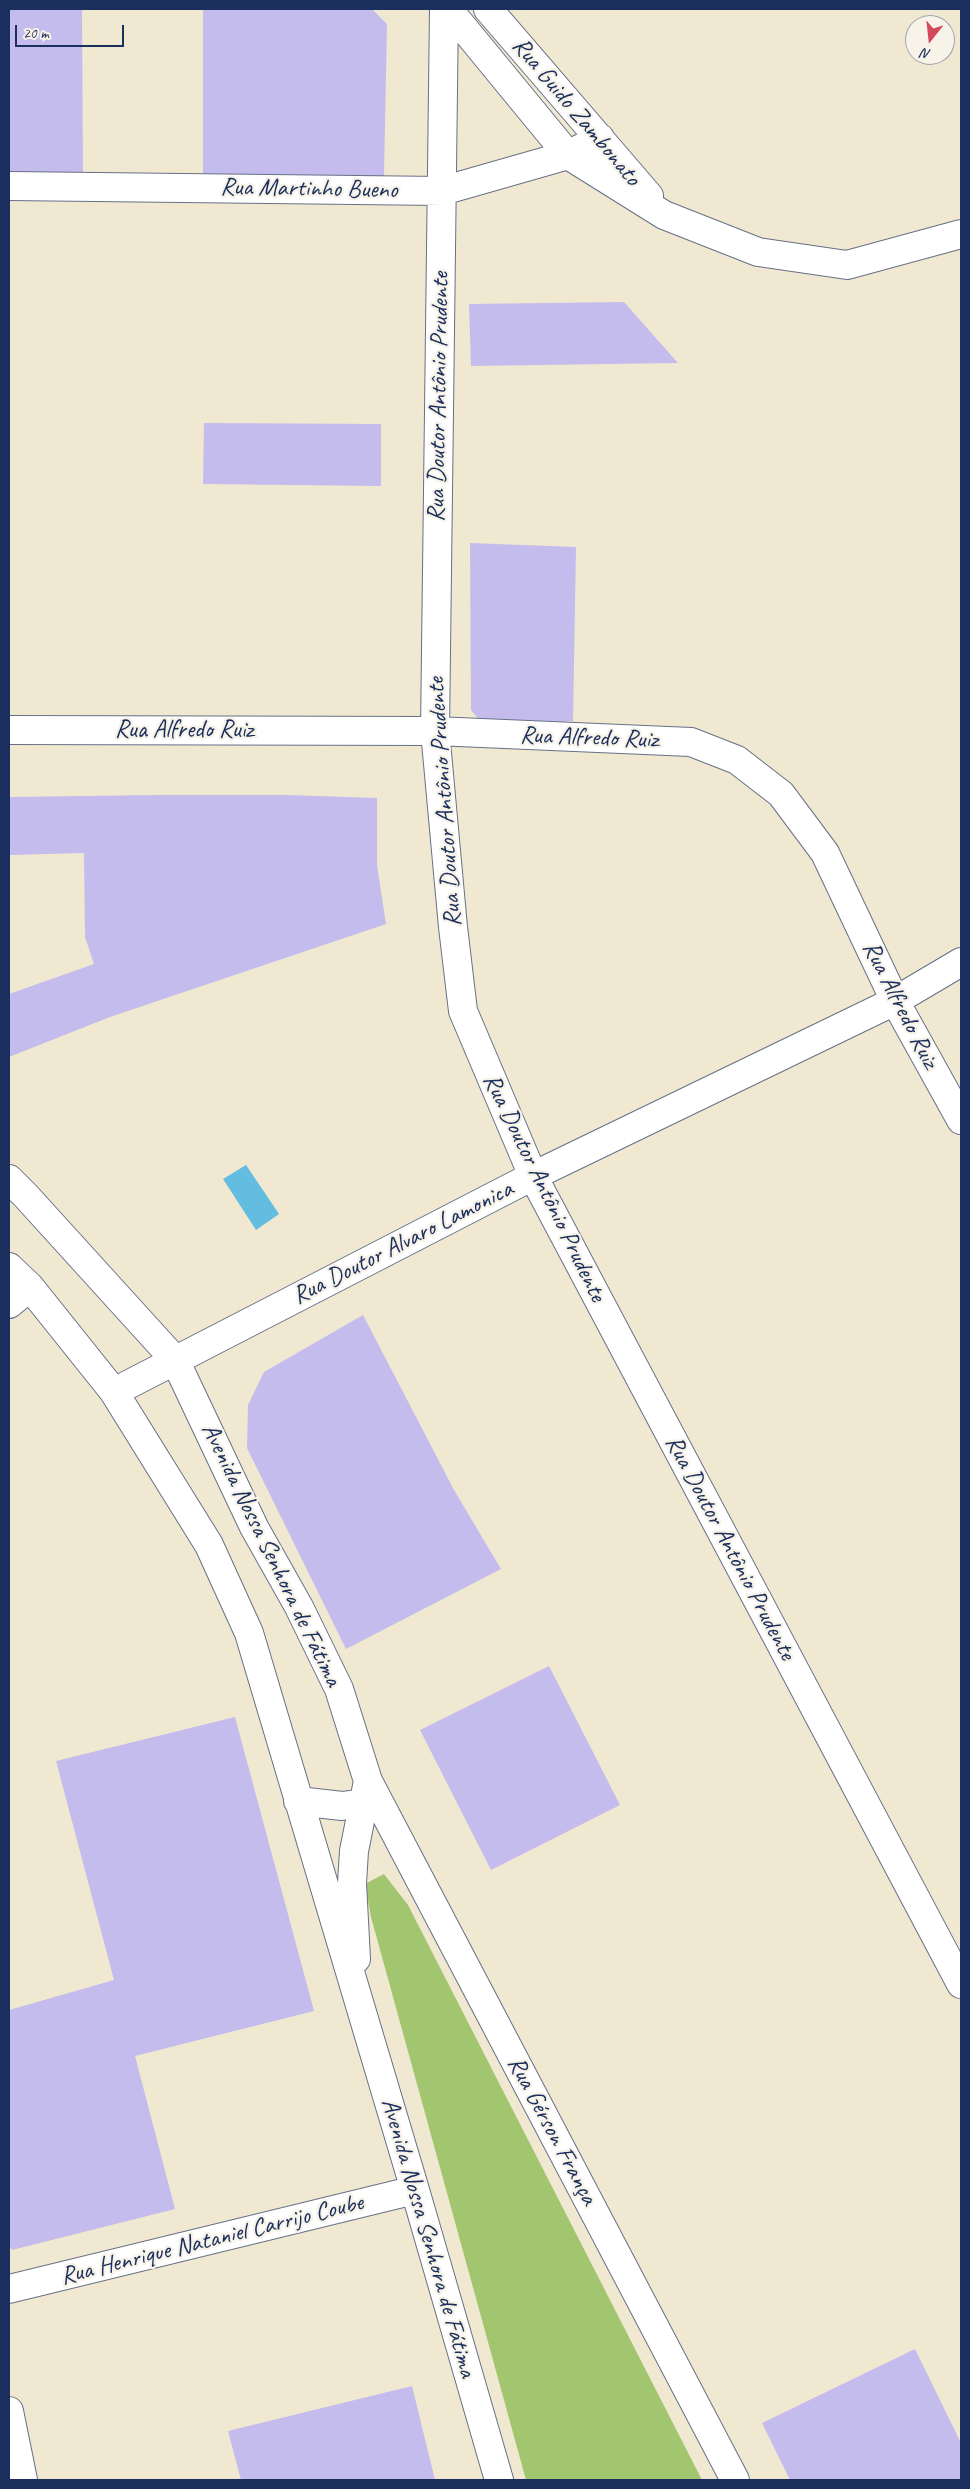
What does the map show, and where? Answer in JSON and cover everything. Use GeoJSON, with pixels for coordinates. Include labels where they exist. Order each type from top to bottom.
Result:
{"type":"FeatureCollection","features":[{"type":"Feature","properties":{"kind":"street","name":"Rua Doutor Antônio Prudente"},"geometry":{"type":"LineString","coordinates":[[444,9],[435,731],[453,927],[463,1011],[533,1176],[961,1984]]}},
{"type":"Feature","properties":{"kind":"street","name":"Rua Guido Zambonato"},"geometry":{"type":"LineString","coordinates":[[448,9],[568,155],[664,215],[758,252],[847,265],[960,236]]}},
{"type":"Feature","properties":{"kind":"street","name":"Rua Guido Zambonato"},"geometry":{"type":"LineString","coordinates":[[488,9],[664,215]]}},
{"type":"Feature","properties":{"kind":"street","name":"Rua Martinho Bueno"},"geometry":{"type":"LineString","coordinates":[[9,186],[442,191],[568,155],[600,138]]}},
{"type":"Feature","properties":{"kind":"street","name":"Rua Alfredo Ruiz"},"geometry":{"type":"LineString","coordinates":[[9,730],[435,731],[691,742],[737,760],[781,794],[825,853],[895,1002],[961,1120]]}},
{"type":"Feature","properties":{"kind":"street","name":"Rua Doutor Alvaro Lamonica"},"geometry":{"type":"LineString","coordinates":[[114,1392],[533,1176],[895,1002],[961,962]]}},
{"type":"Feature","properties":{"kind":"street","name":"Avenida Nossa Senhora de Fátima"},"geometry":{"type":"LineString","coordinates":[[9,1179],[175,1360],[254,1527],[299,1607],[339,1689],[366,1792],[354,1851],[352,1883],[357,1996]]}},
{"type":"Feature","properties":{"kind":"street","name":"Avenida Nossa Senhora de Fátima"},"geometry":{"type":"LineString","coordinates":[[9,1267],[30,1286],[114,1392],[209,1545],[249,1633],[415,2190],[499,2480]]}},
{"type":"Feature","properties":{"kind":"street"},"geometry":{"type":"LineString","coordinates":[[9,1304],[30,1286]]}},
{"type":"Feature","properties":{"kind":"street"},"geometry":{"type":"LineString","coordinates":[[298,1801],[342,1806],[366,1792]]}},
{"type":"Feature","properties":{"kind":"street","name":"Rua Gérson França"},"geometry":{"type":"LineString","coordinates":[[366,1792],[735,2480]]}},
{"type":"Feature","properties":{"kind":"street","name":"Rua Henrique Nataniel Carrijo Coube"},"geometry":{"type":"LineString","coordinates":[[9,2289],[415,2190]]}},
{"type":"Feature","properties":{"kind":"street"},"geometry":{"type":"LineString","coordinates":[[9,2411],[23,2480]]}},
{"type":"Feature","properties":{"kind":"green space"},"geometry":{"type":"Polygon","coordinates":[[[384,1874],[408,1905],[702,2480],[526,2480],[371,1917],[365,1884],[384,1874]]]}},
{"type":"Feature","properties":{"kind":"water"},"geometry":{"type":"Polygon","coordinates":[[[246,1165],[279,1214],[256,1230],[223,1179],[246,1165]]]}},
{"type":"Feature","properties":{"kind":"building"},"geometry":{"type":"Polygon","coordinates":[[[9,9],[82,9],[83,176],[9,177],[9,9]]]}},
{"type":"Feature","properties":{"kind":"building"},"geometry":{"type":"Polygon","coordinates":[[[203,9],[372,9],[387,24],[384,176],[203,177],[203,9]]]}},
{"type":"Feature","properties":{"kind":"building"},"geometry":{"type":"Polygon","coordinates":[[[624,302],[678,363],[471,366],[469,304],[624,302]]]}},
{"type":"Feature","properties":{"kind":"building"},"geometry":{"type":"Polygon","coordinates":[[[204,423],[381,424],[381,486],[203,484],[204,423]]]}},
{"type":"Feature","properties":{"kind":"building"},"geometry":{"type":"Polygon","coordinates":[[[470,543],[576,547],[573,721],[484,726],[471,710],[470,543]]]}},
{"type":"Feature","properties":{"kind":"building"},"geometry":{"type":"Polygon","coordinates":[[[288,795],[377,798],[377,865],[386,924],[110,1017],[9,1057],[9,994],[94,964],[85,937],[84,853],[9,855],[9,797],[288,795]]]}},
{"type":"Feature","properties":{"kind":"building"},"geometry":{"type":"Polygon","coordinates":[[[363,1315],[454,1490],[501,1569],[346,1649],[247,1448],[248,1405],[264,1372],[363,1315]]]}},
{"type":"Feature","properties":{"kind":"building"},"geometry":{"type":"Polygon","coordinates":[[[549,1666],[620,1805],[491,1870],[420,1730],[549,1666]]]}},
{"type":"Feature","properties":{"kind":"building"},"geometry":{"type":"Polygon","coordinates":[[[235,1717],[314,2011],[135,2056],[175,2209],[12,2250],[9,2246],[9,2010],[114,1980],[56,1761],[235,1717]]]}},
{"type":"Feature","properties":{"kind":"building"},"geometry":{"type":"Polygon","coordinates":[[[915,2349],[961,2443],[961,2480],[790,2480],[762,2423],[915,2349]]]}},
{"type":"Feature","properties":{"kind":"building"},"geometry":{"type":"Polygon","coordinates":[[[412,2386],[435,2480],[241,2480],[228,2431],[412,2386]]]}}]}
